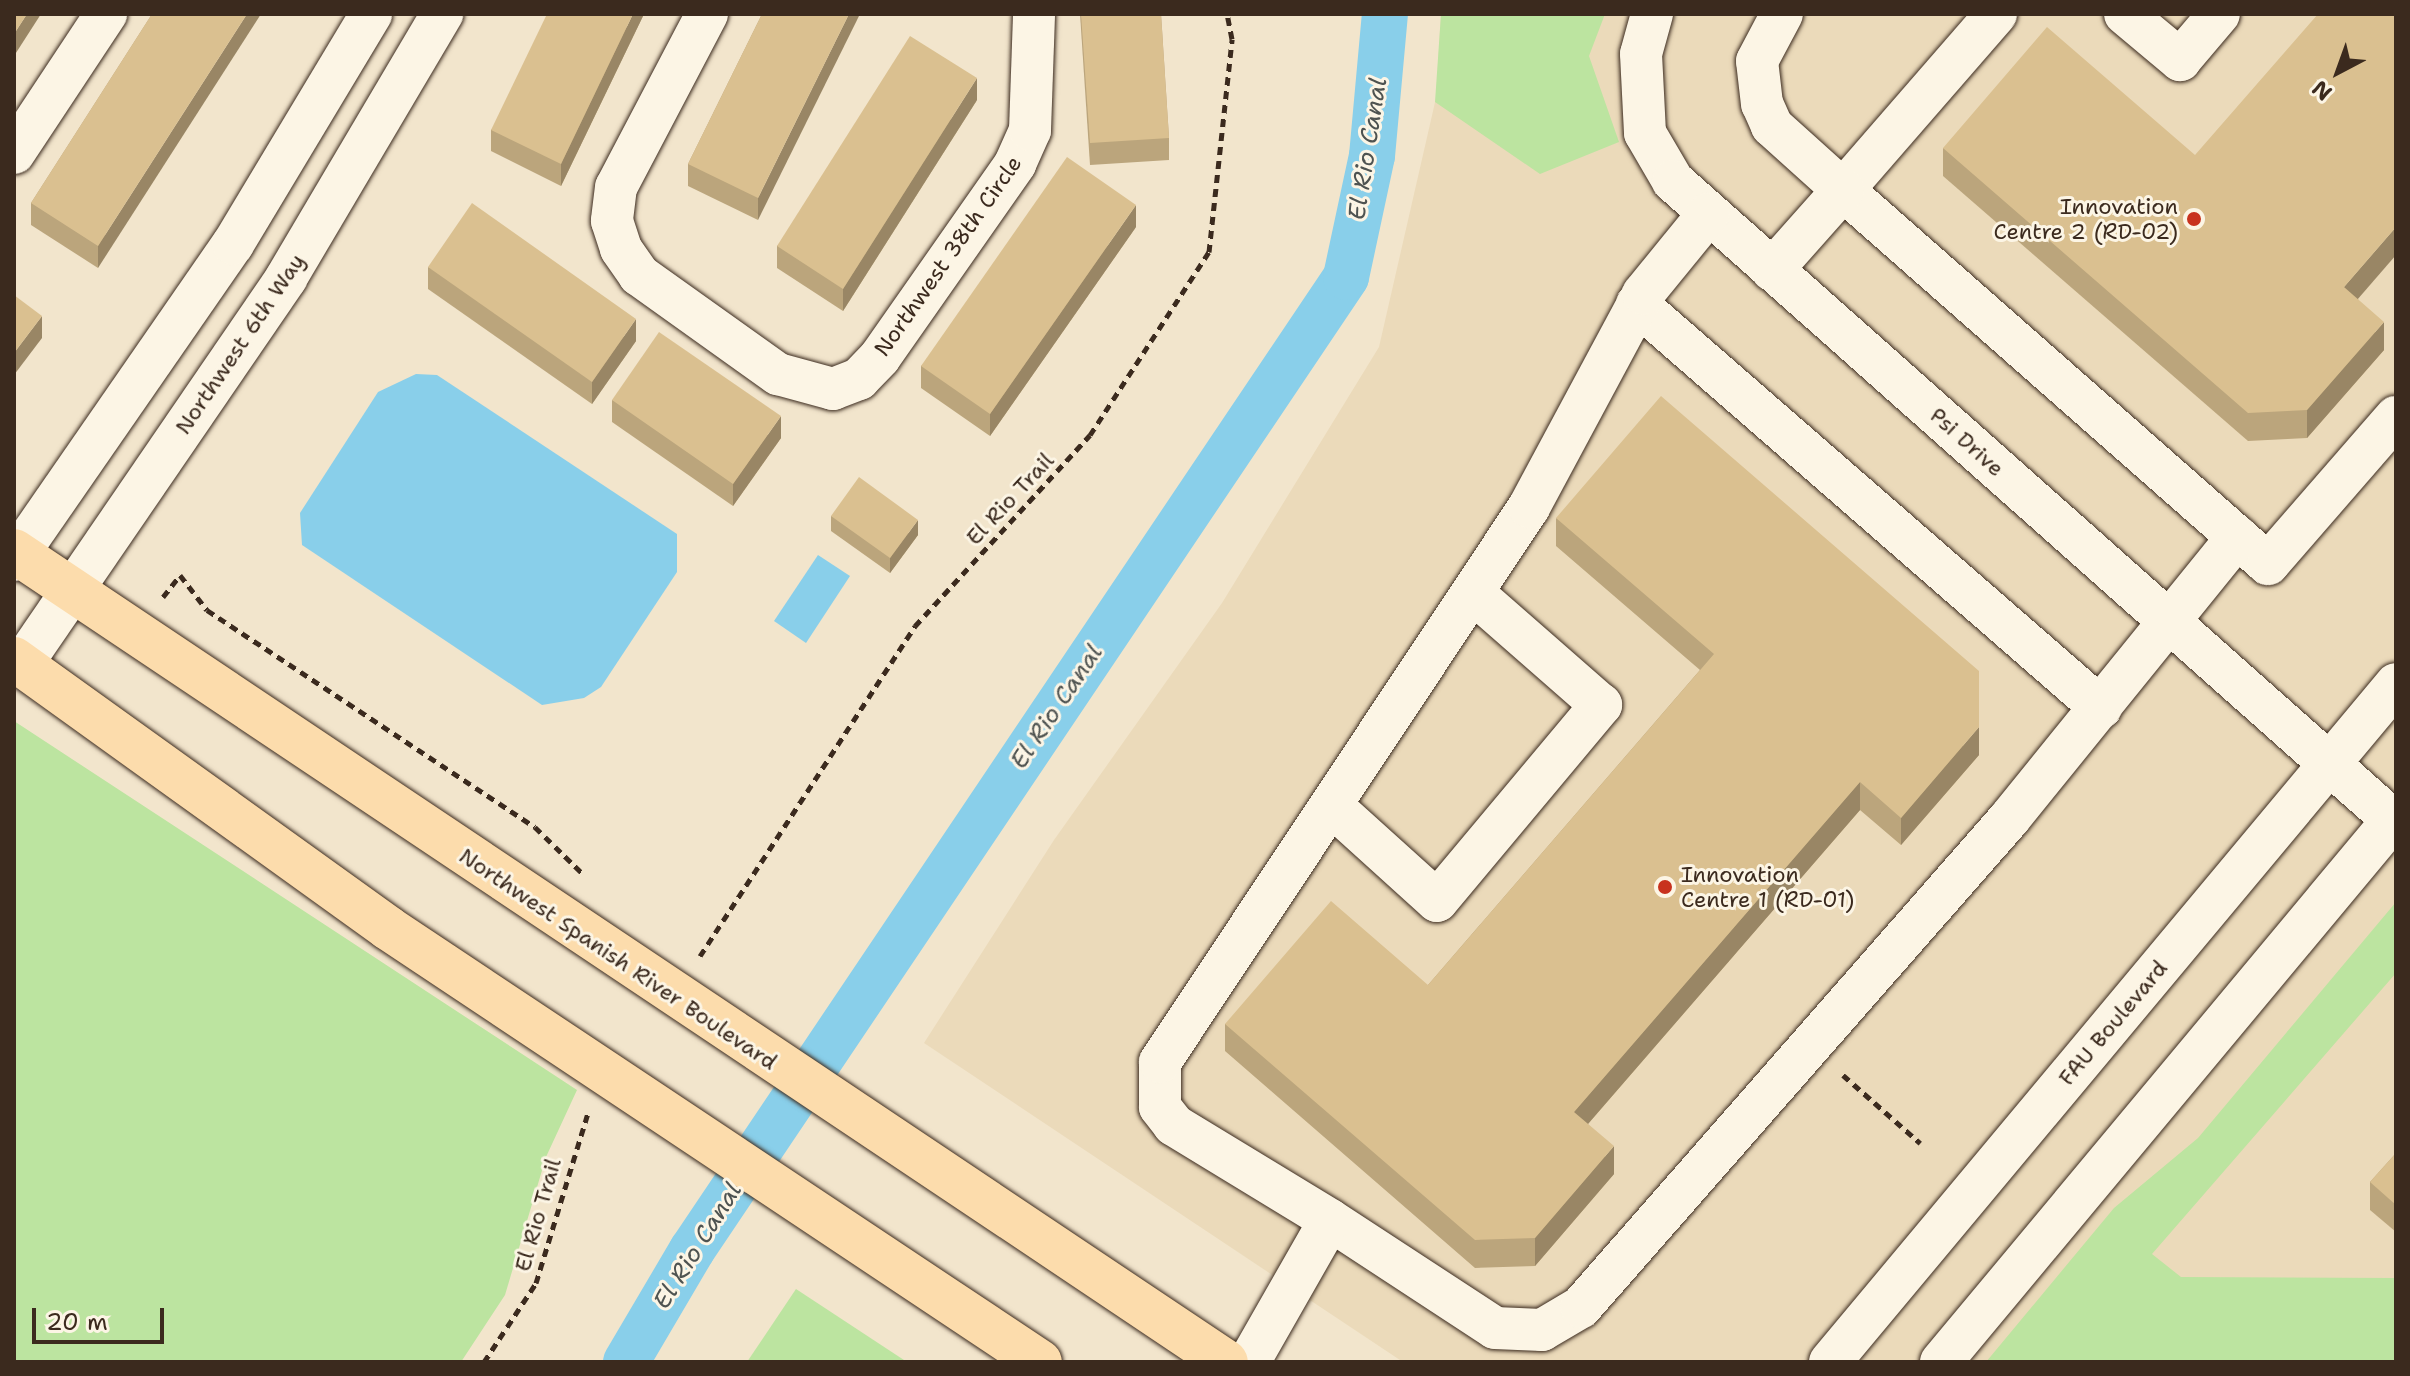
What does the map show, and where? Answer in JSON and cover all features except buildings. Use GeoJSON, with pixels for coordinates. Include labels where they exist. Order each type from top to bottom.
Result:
{"type":"FeatureCollection","features":[{"type":"Feature","properties":{"kind":"main road","name":"Northwest Spanish River Boulevard"},"geometry":{"type":"LineString","coordinates":[[15,555],[894,1144],[1226,1362]]}},
{"type":"Feature","properties":{"kind":"main road"},"geometry":{"type":"LineString","coordinates":[[18,661],[388,928],[1040,1362]]}},
{"type":"Feature","properties":{"kind":"street"},"geometry":{"type":"LineString","coordinates":[[14,153],[106,14]]}},
{"type":"Feature","properties":{"kind":"street"},"geometry":{"type":"LineString","coordinates":[[15,555],[233,244],[371,14]]}},
{"type":"Feature","properties":{"kind":"street","name":"Northwest 6th Way"},"geometry":{"type":"LineString","coordinates":[[18,661],[70,591],[286,278],[442,14]]}},
{"type":"Feature","properties":{"kind":"street","name":"Northwest 38th Circle"},"geometry":{"type":"LineString","coordinates":[[707,14],[616,187],[612,221],[621,249],[639,275],[778,374],[833,389],[859,379],[880,357],[1015,164],[1030,130],[1034,14]]}},
{"type":"Feature","properties":{"kind":"street","name":"Psi Drive"},"geometry":{"type":"LineString","coordinates":[[1652,14],[1641,54],[1645,133],[1673,181],[2328,765],[2395,820]]}},
{"type":"Feature","properties":{"kind":"street"},"geometry":{"type":"LineString","coordinates":[[1782,14],[1757,61],[1762,104],[1772,126],[2268,564],[2396,417]]}},
{"type":"Feature","properties":{"kind":"street"},"geometry":{"type":"LineString","coordinates":[[1772,270],[1996,14]]}},
{"type":"Feature","properties":{"kind":"street"},"geometry":{"type":"LineString","coordinates":[[2125,14],[2180,60],[2219,14]]}},
{"type":"Feature","properties":{"kind":"street"},"geometry":{"type":"LineString","coordinates":[[1709,213],[1637,304],[1529,507],[1333,807],[1160,1062],[1156,1084],[1174,1125],[1330,1220],[1495,1328],[1542,1330],[1581,1307],[2101,708],[2237,537]]}},
{"type":"Feature","properties":{"kind":"street"},"geometry":{"type":"LineString","coordinates":[[1637,304],[2101,708]]}},
{"type":"Feature","properties":{"kind":"street"},"geometry":{"type":"LineString","coordinates":[[1333,807],[1437,901],[1601,705],[1473,593]]}},
{"type":"Feature","properties":{"kind":"street","name":"FAU Boulevard"},"geometry":{"type":"LineString","coordinates":[[1830,1362],[2396,684]]}},
{"type":"Feature","properties":{"kind":"street"},"geometry":{"type":"LineString","coordinates":[[1941,1362],[2395,820]]}},
{"type":"Feature","properties":{"kind":"street"},"geometry":{"type":"LineString","coordinates":[[1249,1362],[1330,1220]]}},
{"type":"Feature","properties":{"kind":"path","name":"El Rio Trail"},"geometry":{"type":"LineString","coordinates":[[684,954],[696,962],[915,626],[1090,435],[1209,252],[1232,39],[1227,14]]}},
{"type":"Feature","properties":{"kind":"path"},"geometry":{"type":"LineString","coordinates":[[180,575],[207,610],[535,827],[593,885]]}},
{"type":"Feature","properties":{"kind":"path"},"geometry":{"type":"LineString","coordinates":[[1808,1045],[1920,1143]]}},
{"type":"Feature","properties":{"kind":"path","name":"El Rio Trail"},"geometry":{"type":"LineString","coordinates":[[484,1362],[536,1283],[588,1113]]}},
{"type":"Feature","properties":{"kind":"shaded area"},"geometry":{"type":"Polygon","coordinates":[[[1441,14],[2396,14],[2396,1362],[1403,1362],[924,1043],[1054,840],[1222,603],[1379,347],[1436,98],[1441,14]]]}},
{"type":"Feature","properties":{"kind":"green space"},"geometry":{"type":"Polygon","coordinates":[[[1441,14],[1605,14],[1589,56],[1619,142],[1540,174],[1435,102],[1441,14]]]}},
{"type":"Feature","properties":{"kind":"green space"},"geometry":{"type":"Polygon","coordinates":[[[14,721],[577,1090],[546,1157],[505,1295],[461,1362],[14,1362],[14,721]]]}},
{"type":"Feature","properties":{"kind":"green space"},"geometry":{"type":"Polygon","coordinates":[[[2396,902],[2396,973],[2152,1254],[2181,1277],[2396,1278],[2396,1362],[1986,1362],[2114,1208],[2198,1138],[2396,902]]]}},
{"type":"Feature","properties":{"kind":"green space"},"geometry":{"type":"Polygon","coordinates":[[[796,1289],[907,1362],[747,1362],[796,1289]]]}},
{"type":"Feature","properties":{"kind":"water"},"geometry":{"type":"Polygon","coordinates":[[[416,374],[437,375],[677,534],[677,572],[601,687],[584,698],[542,705],[302,545],[300,513],[378,392],[416,374]]]}},
{"type":"Feature","properties":{"kind":"water"},"geometry":{"type":"Polygon","coordinates":[[[818,555],[850,576],[806,643],[774,621],[818,555]]]}},
{"type":"Feature","properties":{"kind":"waterway","name":"El Rio Canal"},"geometry":{"type":"LineString","coordinates":[[626,1362],[692,1250],[1346,277],[1372,156],[1385,14]]}},
{"type":"Feature","properties":{"kind":"place","name":"Innovation Centre 2 (RD-02)"},"geometry":{"type":"Point","coordinates":[2194,219]}},
{"type":"Feature","properties":{"kind":"place","name":"Innovation Centre 1 (RD-01)"},"geometry":{"type":"Point","coordinates":[1665,887]}}]}
